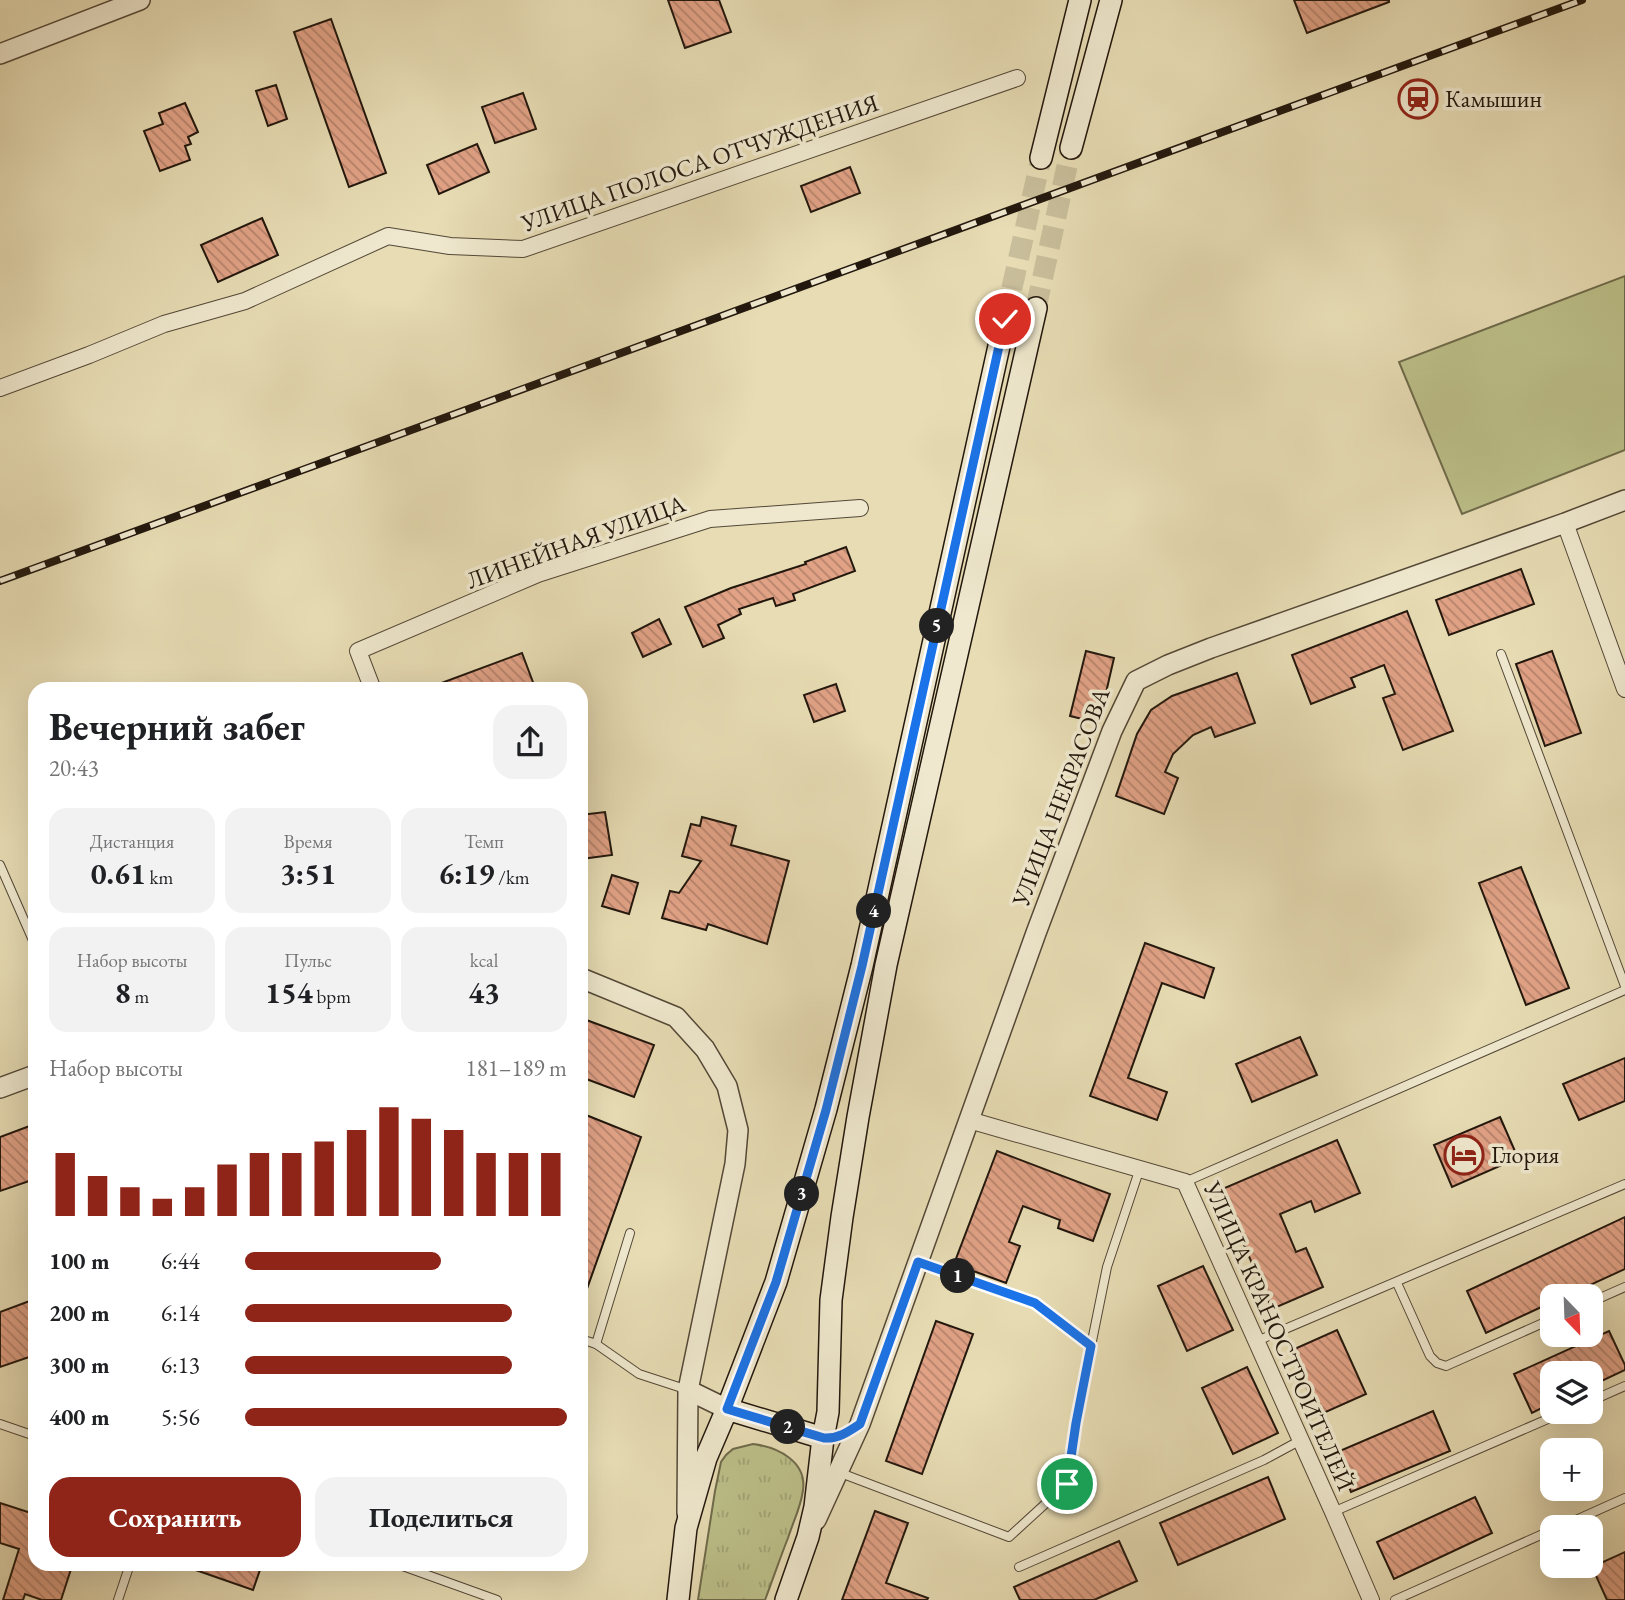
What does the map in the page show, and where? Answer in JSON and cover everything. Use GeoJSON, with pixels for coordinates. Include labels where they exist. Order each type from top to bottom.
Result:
{"type":"FeatureCollection","features":[{"type":"Feature","properties":{"kind":"main road"},"geometry":{"type":"LineString","coordinates":[[1041,158],[1080,0]]}},
{"type":"Feature","properties":{"kind":"main road"},"geometry":{"type":"LineString","coordinates":[[1071,148],[1111,0]]}},
{"type":"Feature","properties":{"kind":"main road"},"geometry":{"type":"LineString","coordinates":[[786,1600],[808,1537],[815,1507],[828,1412],[831,1300],[842,1217],[886,965],[1036,308]]}},
{"type":"Feature","properties":{"kind":"main road"},"geometry":{"type":"LineString","coordinates":[[678,1600],[686,1528],[698,1482],[776,1282],[826,1110],[862,966],[1005,319]]}},
{"type":"Feature","properties":{"kind":"main road"},"geometry":{"type":"LineString","coordinates":[[727,1409],[824,1438]]}},
{"type":"Feature","properties":{"kind":"street"},"geometry":{"type":"LineString","coordinates":[[0,54],[140,0]]}},
{"type":"Feature","properties":{"kind":"street","name":"УЛИЦА ПОЛОСА ОТЧУЖДЕНИЯ"},"geometry":{"type":"LineString","coordinates":[[0,388],[164,324],[246,301],[388,236],[450,246],[523,249],[1017,78]]}},
{"type":"Feature","properties":{"kind":"street","name":"УЛИЦА НЕКРАСОВА"},"geometry":{"type":"LineString","coordinates":[[808,1537],[860,1424],[1036,933],[1112,731],[1136,681],[1211,648],[1625,500]]}},
{"type":"Feature","properties":{"kind":"street","name":"ЛИНЕЙНАЯ УЛИЦА"},"geometry":{"type":"LineString","coordinates":[[370,682],[358,651],[538,574],[710,519],[860,508]]}},
{"type":"Feature","properties":{"kind":"street"},"geometry":{"type":"LineString","coordinates":[[1565,523],[1625,689]]}},
{"type":"Feature","properties":{"kind":"street"},"geometry":{"type":"LineString","coordinates":[[588,981],[676,1017],[705,1049],[727,1086],[738,1130],[735,1164],[688,1390],[686,1528]]}},
{"type":"Feature","properties":{"kind":"street"},"geometry":{"type":"LineString","coordinates":[[0,1088],[28,1078]]}},
{"type":"Feature","properties":{"kind":"street","name":"УЛИЦА КРАНОСТРОИТЕЛЕЙ"},"geometry":{"type":"LineString","coordinates":[[969,1120],[1185,1182],[1371,1600]]}},
{"type":"Feature","properties":{"kind":"street"},"geometry":{"type":"LineString","coordinates":[[688,1390],[727,1409]]}},
{"type":"Feature","properties":{"kind":"street"},"geometry":{"type":"LineString","coordinates":[[824,1438],[845,1435],[860,1424]]}},
{"type":"Feature","properties":{"kind":"lane"},"geometry":{"type":"LineString","coordinates":[[1185,1182],[1625,988],[1501,654]]}},
{"type":"Feature","properties":{"kind":"lane"},"geometry":{"type":"LineString","coordinates":[[0,865],[28,929]]}},
{"type":"Feature","properties":{"kind":"lane"},"geometry":{"type":"LineString","coordinates":[[838,1472],[1009,1537],[1067,1484],[1076,1423],[1107,1267],[1140,1168]]}},
{"type":"Feature","properties":{"kind":"lane"},"geometry":{"type":"LineString","coordinates":[[1256,1341],[1625,1184]]}},
{"type":"Feature","properties":{"kind":"lane"},"geometry":{"type":"LineString","coordinates":[[596,1344],[630,1233]]}},
{"type":"Feature","properties":{"kind":"lane"},"geometry":{"type":"LineString","coordinates":[[918,1262],[1035,1303],[1091,1346]]}},
{"type":"Feature","properties":{"kind":"lane"},"geometry":{"type":"LineString","coordinates":[[1397,1283],[1430,1356],[1437,1363],[1447,1366],[1540,1324]]}},
{"type":"Feature","properties":{"kind":"lane"},"geometry":{"type":"LineString","coordinates":[[1603,1297],[1625,1287]]}},
{"type":"Feature","properties":{"kind":"lane"},"geometry":{"type":"LineString","coordinates":[[588,1341],[639,1374],[688,1390]]}},
{"type":"Feature","properties":{"kind":"lane"},"geometry":{"type":"LineString","coordinates":[[1603,1396],[1625,1386]]}},
{"type":"Feature","properties":{"kind":"lane"},"geometry":{"type":"LineString","coordinates":[[1333,1512],[1540,1422]]}},
{"type":"Feature","properties":{"kind":"lane"},"geometry":{"type":"LineString","coordinates":[[0,1424],[28,1434]]}},
{"type":"Feature","properties":{"kind":"lane"},"geometry":{"type":"LineString","coordinates":[[1020,1567],[1264,1460],[1301,1440]]}},
{"type":"Feature","properties":{"kind":"lane"},"geometry":{"type":"LineString","coordinates":[[1587,1515],[1625,1498]]}},
{"type":"Feature","properties":{"kind":"lane"},"geometry":{"type":"LineString","coordinates":[[1395,1600],[1540,1535]]}},
{"type":"Feature","properties":{"kind":"lane"},"geometry":{"type":"LineString","coordinates":[[118,1600],[128,1571]]}},
{"type":"Feature","properties":{"kind":"lane"},"geometry":{"type":"LineString","coordinates":[[416,1571],[497,1600]]}},
{"type":"Feature","properties":{"kind":"green space"},"geometry":{"type":"Polygon","coordinates":[[[1625,276],[1625,450],[1462,514],[1399,362],[1625,276]]]}},
{"type":"Feature","properties":{"kind":"green space"},"geometry":{"type":"Polygon","coordinates":[[[753,1444],[772,1448],[795,1463],[803,1480],[797,1514],[765,1600],[698,1600],[721,1462],[733,1449],[753,1444]]]}},
{"type":"Feature","properties":{"kind":"building"},"geometry":{"type":"Polygon","coordinates":[[[668,0],[719,0],[731,32],[685,48],[668,0]]]}},
{"type":"Feature","properties":{"kind":"building"},"geometry":{"type":"Polygon","coordinates":[[[1294,0],[1389,0],[1389,2],[1307,33],[1294,0]]]}},
{"type":"Feature","properties":{"kind":"building"},"geometry":{"type":"Polygon","coordinates":[[[331,19],[386,173],[349,187],[294,32],[331,19]]]}},
{"type":"Feature","properties":{"kind":"building"},"geometry":{"type":"Polygon","coordinates":[[[276,85],[287,119],[268,126],[256,91],[276,85]]]}},
{"type":"Feature","properties":{"kind":"building"},"geometry":{"type":"Polygon","coordinates":[[[523,93],[536,129],[495,143],[482,107],[523,93]]]}},
{"type":"Feature","properties":{"kind":"building"},"geometry":{"type":"Polygon","coordinates":[[[185,103],[198,132],[188,137],[191,144],[185,146],[190,160],[160,171],[144,131],[163,124],[159,113],[185,103]]]}},
{"type":"Feature","properties":{"kind":"building"},"geometry":{"type":"Polygon","coordinates":[[[477,144],[489,172],[439,194],[427,165],[477,144]]]}},
{"type":"Feature","properties":{"kind":"building"},"geometry":{"type":"Polygon","coordinates":[[[850,167],[860,193],[811,212],[801,186],[850,167]]]}},
{"type":"Feature","properties":{"kind":"building"},"geometry":{"type":"Polygon","coordinates":[[[262,218],[278,255],[218,282],[201,245],[262,218]]]}},
{"type":"Feature","properties":{"kind":"building"},"geometry":{"type":"Polygon","coordinates":[[[846,547],[855,571],[793,594],[795,600],[776,606],[773,598],[739,609],[741,614],[718,625],[724,638],[703,647],[685,607],[846,547]]]}},
{"type":"Feature","properties":{"kind":"building"},"geometry":{"type":"Polygon","coordinates":[[[1521,569],[1534,604],[1449,635],[1436,600],[1521,569]]]}},
{"type":"Feature","properties":{"kind":"building"},"geometry":{"type":"Polygon","coordinates":[[[1407,611],[1453,731],[1403,750],[1383,698],[1395,694],[1384,665],[1351,678],[1355,687],[1311,704],[1292,655],[1407,611]]]}},
{"type":"Feature","properties":{"kind":"building"},"geometry":{"type":"Polygon","coordinates":[[[659,619],[671,644],[643,657],[632,633],[659,619]]]}},
{"type":"Feature","properties":{"kind":"building"},"geometry":{"type":"Polygon","coordinates":[[[1086,651],[1114,658],[1099,723],[1070,716],[1086,651]]]}},
{"type":"Feature","properties":{"kind":"building"},"geometry":{"type":"Polygon","coordinates":[[[1552,651],[1581,733],[1545,746],[1516,664],[1552,651]]]}},
{"type":"Feature","properties":{"kind":"building"},"geometry":{"type":"Polygon","coordinates":[[[522,653],[533,682],[444,682],[522,653]]]}},
{"type":"Feature","properties":{"kind":"building"},"geometry":{"type":"Polygon","coordinates":[[[1237,673],[1255,723],[1215,737],[1211,727],[1193,735],[1173,754],[1165,772],[1178,778],[1164,814],[1116,796],[1137,734],[1151,710],[1172,696],[1237,673]]]}},
{"type":"Feature","properties":{"kind":"building"},"geometry":{"type":"Polygon","coordinates":[[[836,684],[845,711],[814,722],[804,695],[836,684]]]}},
{"type":"Feature","properties":{"kind":"building"},"geometry":{"type":"Polygon","coordinates":[[[605,812],[612,855],[588,858],[588,814],[605,812]]]}},
{"type":"Feature","properties":{"kind":"building"},"geometry":{"type":"Polygon","coordinates":[[[702,817],[736,826],[731,845],[789,861],[767,944],[708,924],[706,930],[662,918],[670,891],[679,893],[701,861],[682,856],[691,824],[700,826],[702,817]]]}},
{"type":"Feature","properties":{"kind":"building"},"geometry":{"type":"Polygon","coordinates":[[[1521,867],[1569,988],[1526,1005],[1479,883],[1521,867]]]}},
{"type":"Feature","properties":{"kind":"building"},"geometry":{"type":"Polygon","coordinates":[[[612,875],[638,883],[629,914],[602,906],[612,875]]]}},
{"type":"Feature","properties":{"kind":"building"},"geometry":{"type":"Polygon","coordinates":[[[1145,943],[1214,968],[1204,998],[1162,983],[1128,1078],[1167,1092],[1157,1120],[1090,1096],[1145,943]]]}},
{"type":"Feature","properties":{"kind":"building"},"geometry":{"type":"Polygon","coordinates":[[[588,1021],[654,1045],[634,1097],[588,1080],[588,1021]]]}},
{"type":"Feature","properties":{"kind":"building"},"geometry":{"type":"Polygon","coordinates":[[[1300,1037],[1317,1075],[1252,1102],[1236,1064],[1300,1037]]]}},
{"type":"Feature","properties":{"kind":"building"},"geometry":{"type":"Polygon","coordinates":[[[1625,1058],[1625,1101],[1579,1120],[1563,1084],[1625,1058]]]}},
{"type":"Feature","properties":{"kind":"building"},"geometry":{"type":"Polygon","coordinates":[[[588,1116],[641,1137],[588,1286],[588,1116]]]}},
{"type":"Feature","properties":{"kind":"building"},"geometry":{"type":"Polygon","coordinates":[[[1500,1117],[1518,1158],[1452,1187],[1434,1145],[1500,1117]]]}},
{"type":"Feature","properties":{"kind":"building"},"geometry":{"type":"Polygon","coordinates":[[[28,1127],[28,1181],[0,1191],[0,1137],[28,1127]]]}},
{"type":"Feature","properties":{"kind":"building"},"geometry":{"type":"Polygon","coordinates":[[[1337,1140],[1360,1193],[1315,1212],[1311,1201],[1280,1214],[1296,1252],[1306,1248],[1323,1287],[1272,1309],[1220,1190],[1337,1140]]]}},
{"type":"Feature","properties":{"kind":"building"},"geometry":{"type":"Polygon","coordinates":[[[997,1151],[1110,1194],[1093,1241],[1058,1228],[1060,1220],[1023,1206],[1009,1242],[1020,1246],[1006,1283],[954,1264],[997,1151]]]}},
{"type":"Feature","properties":{"kind":"building"},"geometry":{"type":"Polygon","coordinates":[[[1625,1217],[1625,1269],[1592,1284],[1540,1284],[1540,1308],[1486,1333],[1467,1291],[1625,1217]]]}},
{"type":"Feature","properties":{"kind":"building"},"geometry":{"type":"Polygon","coordinates":[[[1203,1266],[1233,1330],[1187,1351],[1158,1286],[1203,1266]]]}},
{"type":"Feature","properties":{"kind":"building"},"geometry":{"type":"Polygon","coordinates":[[[28,1302],[28,1357],[0,1367],[0,1312],[28,1302]]]}},
{"type":"Feature","properties":{"kind":"building"},"geometry":{"type":"Polygon","coordinates":[[[936,1321],[973,1334],[922,1474],[886,1461],[936,1321]]]}},
{"type":"Feature","properties":{"kind":"building"},"geometry":{"type":"Polygon","coordinates":[[[1337,1330],[1366,1394],[1319,1415],[1290,1351],[1337,1330]]]}},
{"type":"Feature","properties":{"kind":"building"},"geometry":{"type":"Polygon","coordinates":[[[1609,1331],[1625,1370],[1603,1380],[1603,1361],[1543,1361],[1571,1348],[1603,1348],[1603,1334],[1609,1331]]]}},
{"type":"Feature","properties":{"kind":"building"},"geometry":{"type":"Polygon","coordinates":[[[1540,1362],[1540,1409],[1532,1413],[1514,1374],[1540,1362]]]}},
{"type":"Feature","properties":{"kind":"building"},"geometry":{"type":"Polygon","coordinates":[[[1247,1367],[1278,1433],[1233,1454],[1202,1388],[1247,1367]]]}},
{"type":"Feature","properties":{"kind":"building"},"geometry":{"type":"Polygon","coordinates":[[[1433,1411],[1450,1451],[1351,1492],[1335,1453],[1433,1411]]]}},
{"type":"Feature","properties":{"kind":"building"},"geometry":{"type":"Polygon","coordinates":[[[1268,1477],[1285,1519],[1178,1565],[1160,1523],[1268,1477]]]}},
{"type":"Feature","properties":{"kind":"building"},"geometry":{"type":"Polygon","coordinates":[[[1475,1497],[1492,1533],[1394,1579],[1377,1542],[1475,1497]]]}},
{"type":"Feature","properties":{"kind":"building"},"geometry":{"type":"Polygon","coordinates":[[[0,1503],[28,1512],[28,1571],[70,1571],[61,1600],[42,1600],[25,1594],[23,1600],[3,1600],[19,1549],[0,1543],[0,1503]]]}},
{"type":"Feature","properties":{"kind":"building"},"geometry":{"type":"Polygon","coordinates":[[[875,1511],[908,1523],[886,1583],[928,1598],[927,1600],[842,1600],[875,1511]]]}},
{"type":"Feature","properties":{"kind":"building"},"geometry":{"type":"Polygon","coordinates":[[[1119,1541],[1137,1581],[1094,1600],[1020,1600],[1014,1587],[1119,1541]]]}},
{"type":"Feature","properties":{"kind":"building"},"geometry":{"type":"Polygon","coordinates":[[[1625,1552],[1625,1600],[1607,1600],[1597,1578],[1603,1578],[1603,1562],[1625,1552]]]}},
{"type":"Feature","properties":{"kind":"building"},"geometry":{"type":"Polygon","coordinates":[[[198,1571],[260,1571],[253,1590],[198,1571]]]}},
{"type":"Feature","properties":{"kind":"tunnel"},"geometry":{"type":"LineString","coordinates":[[1036,308],[1071,148]]}},
{"type":"Feature","properties":{"kind":"tunnel"},"geometry":{"type":"LineString","coordinates":[[1005,319],[1041,158]]}},
{"type":"Feature","properties":{"kind":"railway"},"geometry":{"type":"LineString","coordinates":[[0,581],[1582,0]]}},
{"type":"Feature","properties":{"kind":"place","name":"Камышин"},"geometry":{"type":"Point","coordinates":[1418,99]}},
{"type":"Feature","properties":{"kind":"place","name":"Глория"},"geometry":{"type":"Point","coordinates":[1464,1155]}},
{"type":"Feature","properties":{"kind":"route"},"geometry":{"type":"LineString","coordinates":[[1005,319],[862,966],[826,1110],[776,1282],[727,1409],[824,1438],[845,1435],[860,1424],[918,1262],[1035,1303],[1091,1346],[1067,1484]]}}]}
